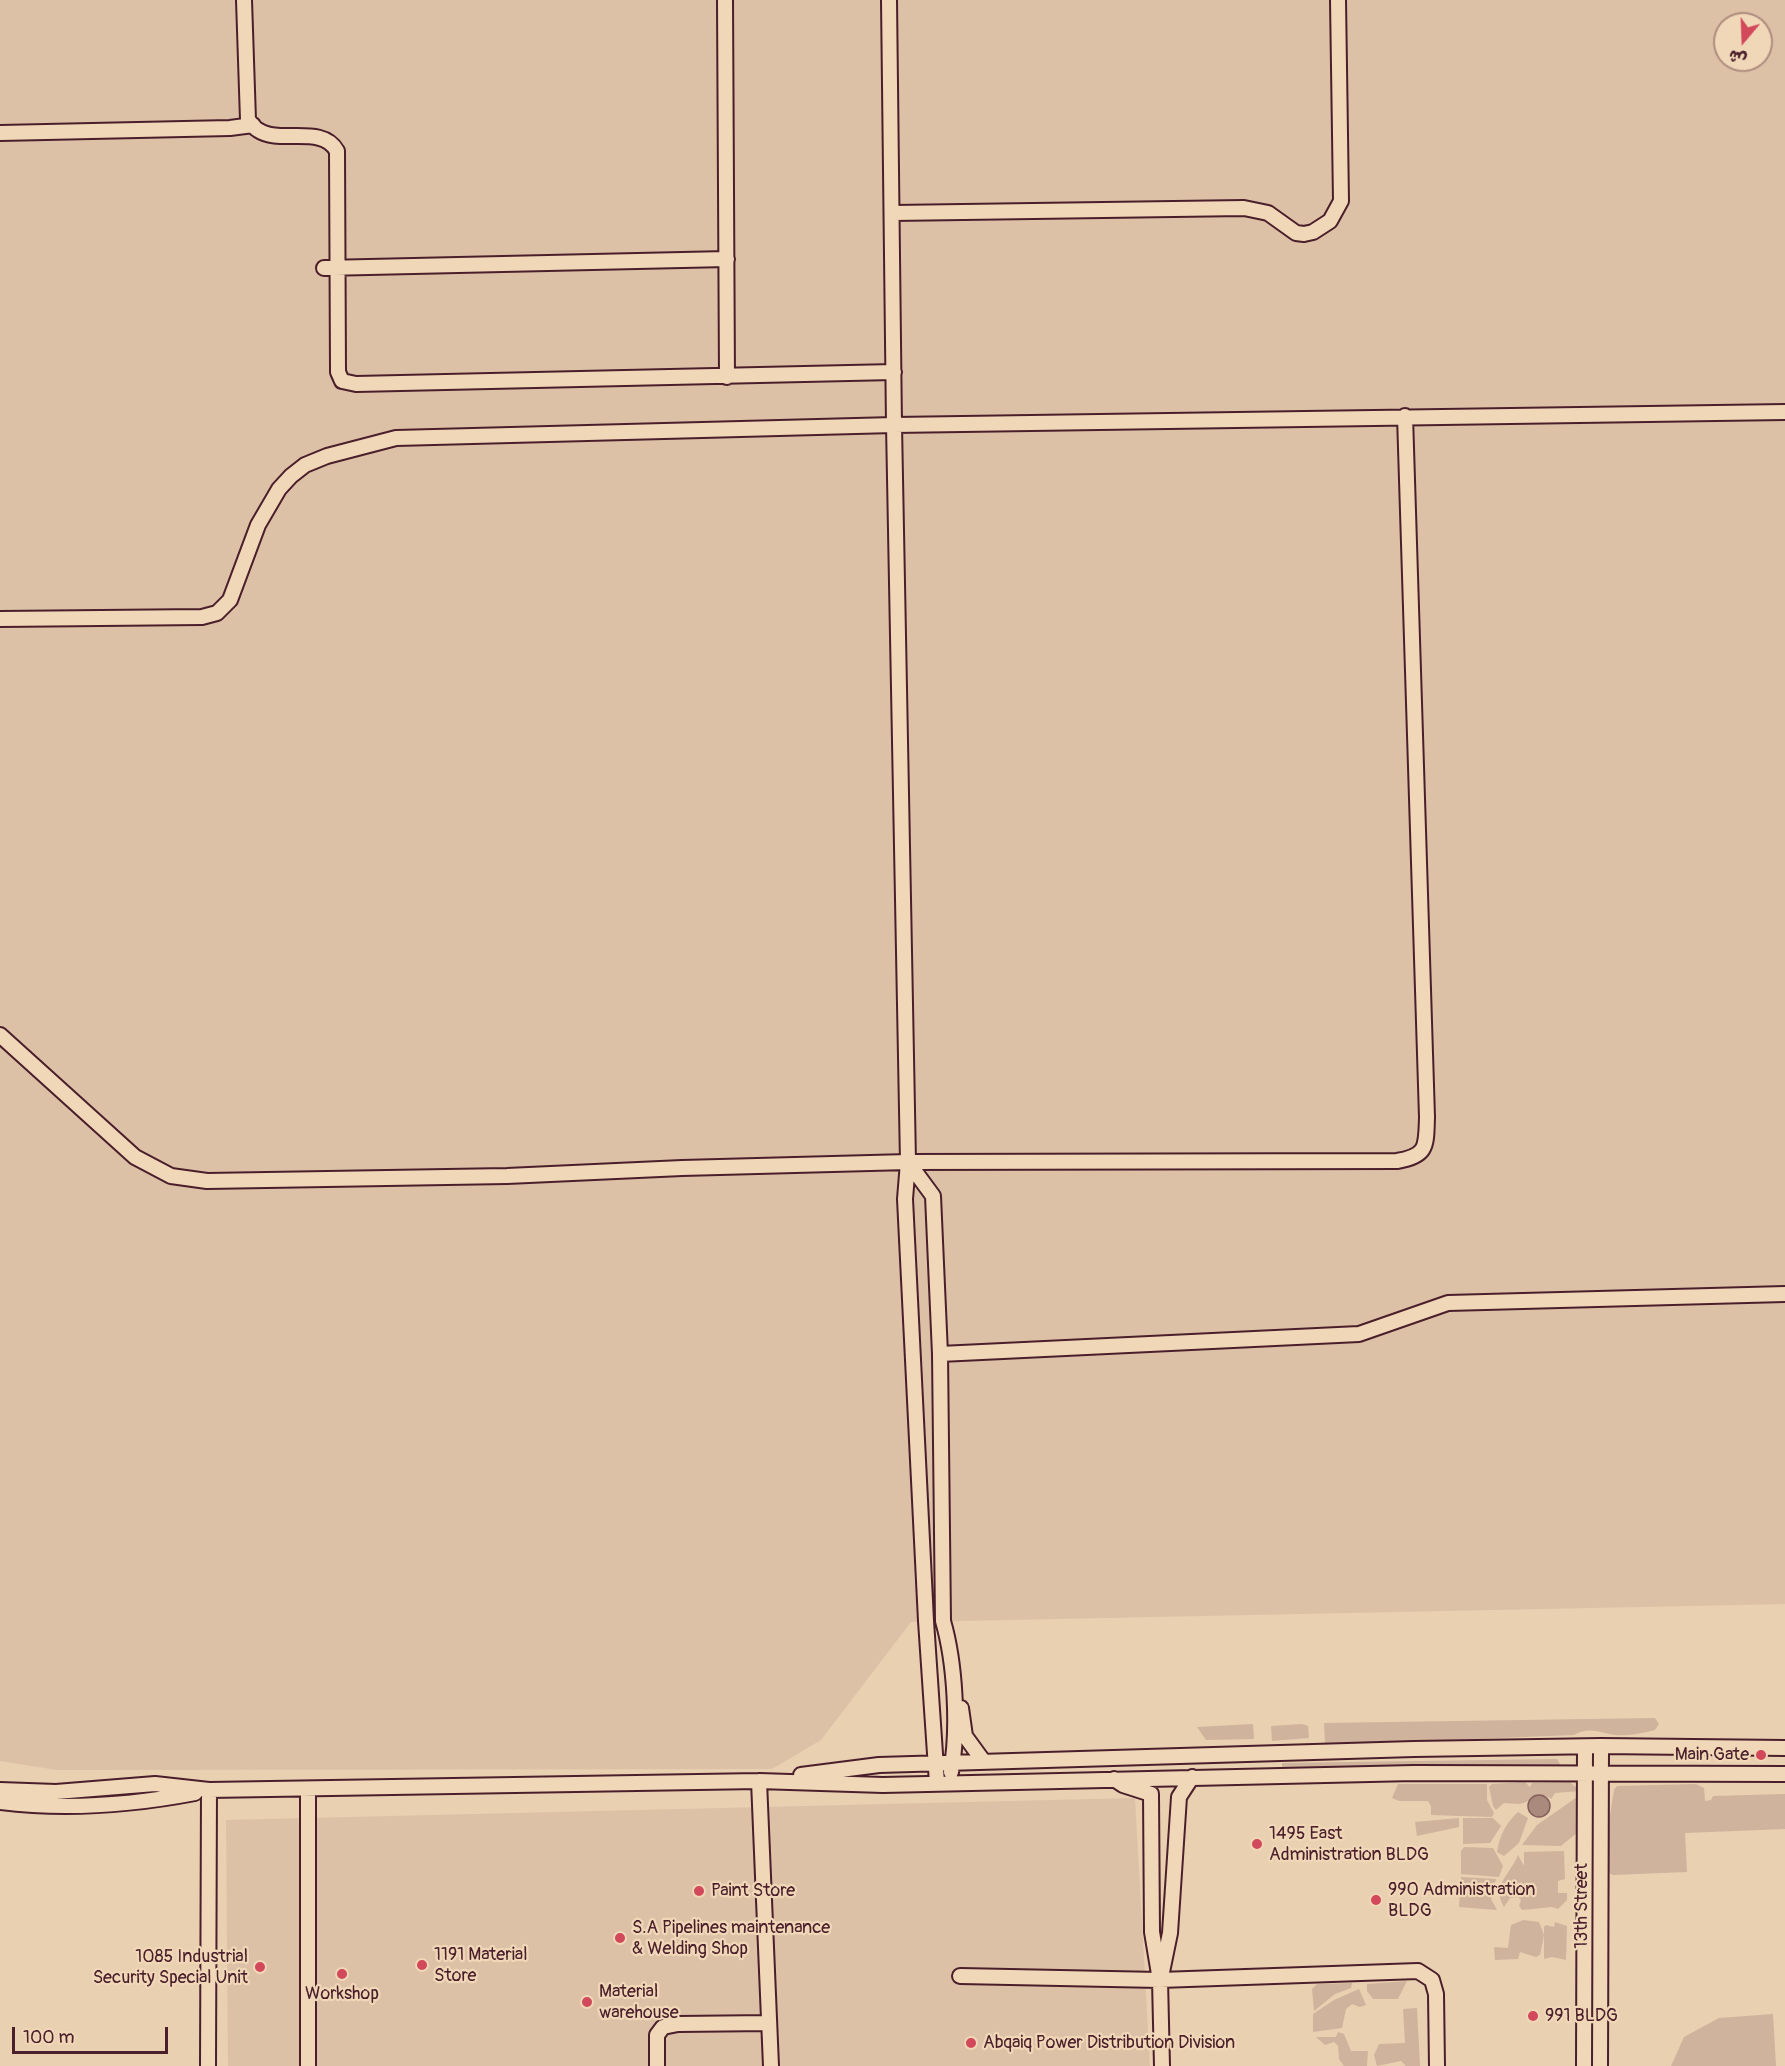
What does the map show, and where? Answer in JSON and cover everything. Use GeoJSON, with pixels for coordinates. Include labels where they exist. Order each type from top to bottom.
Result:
{"type":"FeatureCollection","features":[{"type":"Feature","properties":{"kind":"street"},"geometry":{"type":"LineString","coordinates":[[244,0],[248,120],[267,134],[313,137],[333,144],[337,151],[338,372],[342,381],[349,384],[894,372]]}},
{"type":"Feature","properties":{"kind":"street"},"geometry":{"type":"LineString","coordinates":[[725,0],[727,377]]}},
{"type":"Feature","properties":{"kind":"street"},"geometry":{"type":"LineString","coordinates":[[889,0],[894,425],[908,1162],[905,1199],[926,1621],[936,1764],[943,1783]]}},
{"type":"Feature","properties":{"kind":"street"},"geometry":{"type":"LineString","coordinates":[[893,213],[1244,208],[1268,213],[1296,233],[1313,232],[1330,221],[1341,201],[1338,0]]}},
{"type":"Feature","properties":{"kind":"street"},"geometry":{"type":"LineString","coordinates":[[0,133],[230,128],[253,125]]}},
{"type":"Feature","properties":{"kind":"street"},"geometry":{"type":"LineString","coordinates":[[324,268],[727,259]]}},
{"type":"Feature","properties":{"kind":"street"},"geometry":{"type":"LineString","coordinates":[[0,619],[202,617],[217,613],[230,600],[268,505],[291,476],[305,465],[327,456],[396,438],[894,425],[1785,412]]}},
{"type":"Feature","properties":{"kind":"street"},"geometry":{"type":"LineString","coordinates":[[0,1035],[135,1157],[155,1169],[207,1181],[507,1176],[682,1168],[908,1162],[1397,1161],[1415,1158],[1423,1152],[1427,1140],[1427,1117],[1405,416]]}},
{"type":"Feature","properties":{"kind":"street"},"geometry":{"type":"LineString","coordinates":[[908,1162],[933,1196],[940,1354],[943,1621],[952,1650],[965,1736],[984,1762]]}},
{"type":"Feature","properties":{"kind":"street"},"geometry":{"type":"LineString","coordinates":[[940,1354],[1359,1334],[1448,1303],[1785,1294]]}},
{"type":"Feature","properties":{"kind":"street"},"geometry":{"type":"LineString","coordinates":[[943,1783],[955,1752],[952,1650]]}},
{"type":"Feature","properties":{"kind":"street"},"geometry":{"type":"LineString","coordinates":[[759,1781],[879,1765],[1601,1746],[1785,1748]]}},
{"type":"Feature","properties":{"kind":"street","name":"13th Street"},"geometry":{"type":"LineString","coordinates":[[1600,2066],[1601,1746]]}},
{"type":"Feature","properties":{"kind":"street","name":"13th Street"},"geometry":{"type":"LineString","coordinates":[[1584,2066],[1585,1747]]}},
{"type":"Feature","properties":{"kind":"street"},"geometry":{"type":"LineString","coordinates":[[0,1790],[56,1792],[155,1784],[209,1790],[759,1781],[883,1785],[1192,1777],[1785,1774]]}},
{"type":"Feature","properties":{"kind":"street"},"geometry":{"type":"LineString","coordinates":[[1160,1980],[1170,1933],[1179,1797],[1192,1777]]}},
{"type":"Feature","properties":{"kind":"street"},"geometry":{"type":"LineString","coordinates":[[1112,1778],[1123,1785],[1151,1794],[1152,1932],[1160,1980],[1162,2066]]}},
{"type":"Feature","properties":{"kind":"street"},"geometry":{"type":"LineString","coordinates":[[759,1781],[771,2066]]}},
{"type":"Feature","properties":{"kind":"street"},"geometry":{"type":"LineString","coordinates":[[308,1789],[308,2066]]}},
{"type":"Feature","properties":{"kind":"street"},"geometry":{"type":"LineString","coordinates":[[0,1802],[58,1806],[118,1803],[159,1800],[209,1790]]}},
{"type":"Feature","properties":{"kind":"street"},"geometry":{"type":"LineString","coordinates":[[208,2066],[209,1790]]}},
{"type":"Feature","properties":{"kind":"street"},"geometry":{"type":"LineString","coordinates":[[960,1976],[1160,1980],[1418,1971],[1432,1980],[1436,1994],[1437,2066]]}},
{"type":"Feature","properties":{"kind":"street"},"geometry":{"type":"LineString","coordinates":[[657,2066],[657,2034],[663,2026],[769,2023]]}},
{"type":"Feature","properties":{"kind":"shaded area"},"geometry":{"type":"Polygon","coordinates":[[[0,0],[1785,0],[1785,1604],[911,1622],[821,1740],[772,1769],[57,1770],[0,1761],[0,0]]]}},
{"type":"Feature","properties":{"kind":"shaded area"},"geometry":{"type":"Polygon","coordinates":[[[1655,1718],[1659,1724],[1655,1730],[1626,1735],[1585,1731],[1574,1735],[1325,1745],[1324,1723],[1655,1718]]]}},
{"type":"Feature","properties":{"kind":"shaded area"},"geometry":{"type":"Polygon","coordinates":[[[1253,1724],[1254,1739],[1206,1740],[1197,1727],[1253,1724]]]}},
{"type":"Feature","properties":{"kind":"shaded area"},"geometry":{"type":"Polygon","coordinates":[[[1302,1724],[1308,1726],[1309,1738],[1272,1741],[1271,1726],[1302,1724]]]}},
{"type":"Feature","properties":{"kind":"shaded area"},"geometry":{"type":"Polygon","coordinates":[[[1557,1759],[1560,1764],[1557,1769],[1282,1769],[1282,1763],[1557,1759]]]}},
{"type":"Feature","properties":{"kind":"shaded area"},"geometry":{"type":"Polygon","coordinates":[[[1525,1782],[1530,1787],[1532,1783],[1570,1782],[1580,1791],[1555,1793],[1551,1799],[1541,1795],[1524,1803],[1504,1803],[1496,1810],[1489,1787],[1492,1784],[1525,1782]]]}},
{"type":"Feature","properties":{"kind":"shaded area"},"geometry":{"type":"Polygon","coordinates":[[[1398,1784],[1487,1784],[1487,1800],[1494,1813],[1492,1817],[1431,1815],[1431,1806],[1428,1801],[1399,1801],[1392,1798],[1398,1784]]]}},
{"type":"Feature","properties":{"kind":"shaded area"},"geometry":{"type":"Polygon","coordinates":[[[1696,1784],[1704,1788],[1705,1801],[1711,1800],[1713,1796],[1785,1794],[1785,1829],[1685,1833],[1687,1872],[1613,1875],[1605,1871],[1605,1847],[1614,1790],[1617,1786],[1696,1784]]]}},
{"type":"Feature","properties":{"kind":"shaded area"},"geometry":{"type":"Polygon","coordinates":[[[1539,1795],[1547,1798],[1550,1806],[1547,1814],[1539,1817],[1531,1814],[1528,1806],[1531,1798],[1539,1795]]]}},
{"type":"Feature","properties":{"kind":"shaded area"},"geometry":{"type":"Polygon","coordinates":[[[1577,1797],[1582,1798],[1578,1832],[1561,1846],[1522,1845],[1537,1825],[1577,1797]]]}},
{"type":"Feature","properties":{"kind":"shaded area"},"geometry":{"type":"Polygon","coordinates":[[[1135,1798],[1150,2066],[228,2066],[226,1820],[1135,1798]]]}},
{"type":"Feature","properties":{"kind":"shaded area"},"geometry":{"type":"Polygon","coordinates":[[[1518,1812],[1528,1818],[1519,1843],[1504,1856],[1497,1852],[1500,1840],[1506,1825],[1518,1812]]]}},
{"type":"Feature","properties":{"kind":"shaded area"},"geometry":{"type":"Polygon","coordinates":[[[1459,1818],[1459,1827],[1417,1836],[1415,1822],[1459,1818]]]}},
{"type":"Feature","properties":{"kind":"shaded area"},"geometry":{"type":"Polygon","coordinates":[[[1463,1818],[1493,1818],[1501,1826],[1490,1843],[1463,1844],[1463,1818]]]}},
{"type":"Feature","properties":{"kind":"shaded area"},"geometry":{"type":"Polygon","coordinates":[[[1464,1847],[1493,1848],[1503,1866],[1499,1877],[1461,1874],[1461,1851],[1464,1847]]]}},
{"type":"Feature","properties":{"kind":"shaded area"},"geometry":{"type":"Polygon","coordinates":[[[1564,1851],[1565,1879],[1558,1881],[1558,1893],[1567,1893],[1567,1900],[1558,1909],[1552,1907],[1522,1910],[1519,1906],[1521,1900],[1518,1897],[1510,1898],[1504,1907],[1500,1892],[1501,1886],[1518,1855],[1524,1866],[1524,1852],[1564,1851]]]}},
{"type":"Feature","properties":{"kind":"shaded area"},"geometry":{"type":"Polygon","coordinates":[[[1461,1877],[1496,1879],[1491,1899],[1497,1910],[1459,1907],[1461,1877]]]}},
{"type":"Feature","properties":{"kind":"shaded area"},"geometry":{"type":"Polygon","coordinates":[[[1523,1920],[1539,1922],[1544,1935],[1540,1955],[1536,1957],[1520,1952],[1518,1959],[1495,1960],[1494,1947],[1508,1948],[1511,1925],[1523,1920]]]}},
{"type":"Feature","properties":{"kind":"shaded area"},"geometry":{"type":"Polygon","coordinates":[[[1555,1922],[1567,1926],[1566,1960],[1552,1957],[1544,1959],[1544,1927],[1546,1925],[1554,1927],[1555,1922]]]}},
{"type":"Feature","properties":{"kind":"shaded area"},"geometry":{"type":"Polygon","coordinates":[[[1407,1981],[1398,1999],[1373,1999],[1367,1991],[1367,1984],[1407,1981]]]}},
{"type":"Feature","properties":{"kind":"shaded area"},"geometry":{"type":"Polygon","coordinates":[[[1352,1983],[1351,1988],[1335,1994],[1314,2011],[1312,1989],[1317,1984],[1352,1983]]]}},
{"type":"Feature","properties":{"kind":"shaded area"},"geometry":{"type":"Polygon","coordinates":[[[1359,1989],[1366,2005],[1360,2007],[1352,2004],[1346,2009],[1342,2028],[1313,2032],[1313,2014],[1334,2000],[1359,1989]]]}},
{"type":"Feature","properties":{"kind":"shaded area"},"geometry":{"type":"Polygon","coordinates":[[[1417,2008],[1420,2066],[1406,2066],[1401,2061],[1377,2066],[1374,2055],[1379,2044],[1405,2043],[1403,2009],[1417,2008]]]}},
{"type":"Feature","properties":{"kind":"shaded area"},"geometry":{"type":"Polygon","coordinates":[[[1773,2014],[1776,2066],[1671,2066],[1684,2037],[1719,2018],[1773,2014]]]}},
{"type":"Feature","properties":{"kind":"shaded area"},"geometry":{"type":"Polygon","coordinates":[[[1338,2032],[1344,2034],[1351,2051],[1368,2051],[1367,2066],[1344,2066],[1339,2059],[1338,2046],[1334,2042],[1325,2045],[1316,2037],[1336,2037],[1338,2032]]]}},
{"type":"Feature","properties":{"kind":"place","name":"Main Gate"},"geometry":{"type":"Point","coordinates":[1761,1755]}},
{"type":"Feature","properties":{"kind":"place","name":"1495 East Administration BLDG"},"geometry":{"type":"Point","coordinates":[1257,1844]}},
{"type":"Feature","properties":{"kind":"place","name":"Paint Store"},"geometry":{"type":"Point","coordinates":[699,1891]}},
{"type":"Feature","properties":{"kind":"place","name":"990 Administration BLDG"},"geometry":{"type":"Point","coordinates":[1376,1900]}},
{"type":"Feature","properties":{"kind":"place","name":"S.A Pipelines maintenance & Welding Shop"},"geometry":{"type":"Point","coordinates":[620,1938]}},
{"type":"Feature","properties":{"kind":"place","name":"1191 Material Store"},"geometry":{"type":"Point","coordinates":[422,1965]}},
{"type":"Feature","properties":{"kind":"place","name":"1085 Industrial Security Special Unit"},"geometry":{"type":"Point","coordinates":[260,1967]}},
{"type":"Feature","properties":{"kind":"place","name":"Workshop"},"geometry":{"type":"Point","coordinates":[342,1974]}},
{"type":"Feature","properties":{"kind":"place","name":"Material warehouse"},"geometry":{"type":"Point","coordinates":[587,2002]}},
{"type":"Feature","properties":{"kind":"place","name":"991 BLDG"},"geometry":{"type":"Point","coordinates":[1533,2016]}},
{"type":"Feature","properties":{"kind":"place","name":"Abqaiq Power Distribution Division"},"geometry":{"type":"Point","coordinates":[971,2043]}}]}
